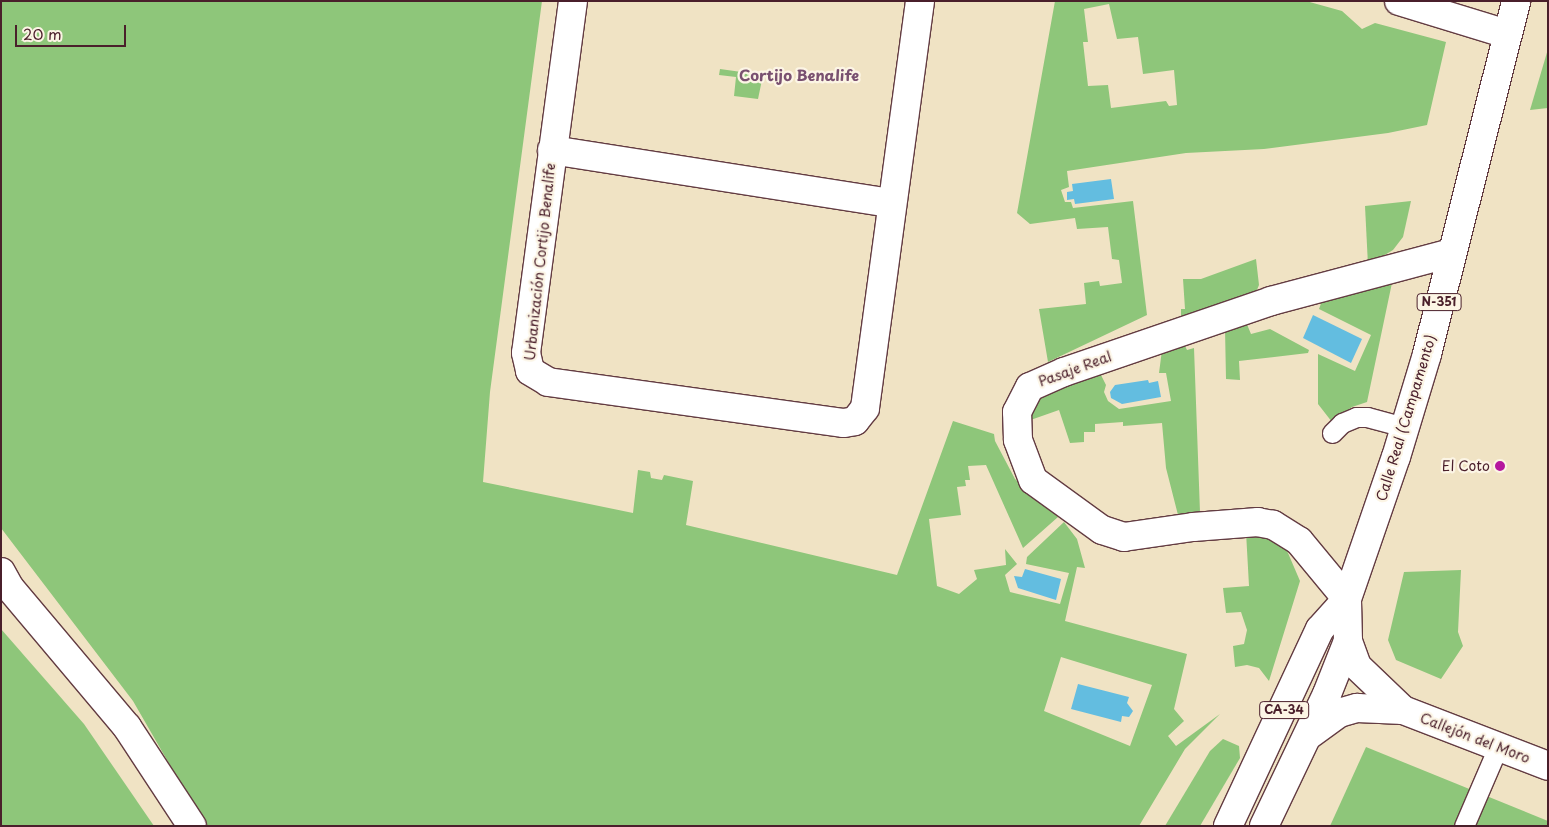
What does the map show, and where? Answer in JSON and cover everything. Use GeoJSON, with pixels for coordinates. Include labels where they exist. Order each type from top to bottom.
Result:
{"type":"FeatureCollection","features":[{"type":"Feature","properties":{"kind":"main road"},"geometry":{"type":"LineString","coordinates":[[552,150],[572,1]]}},
{"type":"Feature","properties":{"kind":"main road","name":"Urbanización Cortijo Benalife"},"geometry":{"type":"LineString","coordinates":[[890,203],[552,150],[526,361],[534,376],[548,382],[851,423],[865,408],[890,203],[920,1]]}},
{"type":"Feature","properties":{"kind":"main road"},"geometry":{"type":"LineString","coordinates":[[1399,1],[1508,34]]}},
{"type":"Feature","properties":{"kind":"main road","name":"Calle Real (Campamento)"},"geometry":{"type":"LineString","coordinates":[[1347,599],[1405,427],[1516,1]]}},
{"type":"Feature","properties":{"kind":"main road","name":"Pasaje Real"},"geometry":{"type":"LineString","coordinates":[[1347,599],[1299,541],[1273,524],[1258,522],[1193,527],[1124,537],[1102,530],[1033,480],[1018,440],[1017,412],[1030,387],[1064,372],[1271,302],[1451,253]]}},
{"type":"Feature","properties":{"kind":"main road"},"geometry":{"type":"LineString","coordinates":[[4,581],[127,727],[192,826]]}},
{"type":"Feature","properties":{"kind":"main road","name":"CA-34"},"geometry":{"type":"LineString","coordinates":[[1264,826],[1308,736],[1348,641],[1347,599]]}},
{"type":"Feature","properties":{"kind":"main road","name":"CA-34"},"geometry":{"type":"LineString","coordinates":[[1228,826],[1320,629],[1347,599]]}},
{"type":"Feature","properties":{"kind":"main road"},"geometry":{"type":"LineString","coordinates":[[1348,641],[1362,672],[1403,710]]}},
{"type":"Feature","properties":{"kind":"main road"},"geometry":{"type":"LineString","coordinates":[[1308,736],[1340,713],[1357,708],[1403,710]]}},
{"type":"Feature","properties":{"kind":"main road","name":"Callejón del Moro"},"geometry":{"type":"LineString","coordinates":[[1403,710],[1548,766]]}},
{"type":"Feature","properties":{"kind":"lane"},"geometry":{"type":"LineString","coordinates":[[1332,433],[1342,423],[1356,418],[1367,417],[1405,427]]}},
{"type":"Feature","properties":{"kind":"lane"},"geometry":{"type":"LineString","coordinates":[[1464,826],[1498,747]]}},
{"type":"Feature","properties":{"kind":"green space"},"geometry":{"type":"Polygon","coordinates":[[[1,1],[542,1],[490,392],[483,482],[633,513],[638,470],[650,472],[651,478],[662,480],[664,475],[693,481],[686,525],[897,575],[953,421],[994,434],[995,441],[1015,479],[1058,517],[1023,548],[986,465],[968,466],[970,480],[965,480],[966,486],[957,487],[961,515],[929,519],[937,586],[959,594],[977,579],[974,570],[1006,565],[1005,549],[1017,564],[1005,575],[1010,592],[1060,604],[1069,573],[1026,564],[1027,557],[1064,522],[1077,539],[1085,568],[1077,567],[1065,621],[1187,654],[1174,709],[1184,721],[1168,736],[1176,746],[1220,714],[1185,749],[1139,826],[205,826],[133,701],[1,528],[1,1]],[[1061,657],[1044,711],[1130,746],[1152,685],[1061,657]]]}},
{"type":"Feature","properties":{"kind":"green space"},"geometry":{"type":"Polygon","coordinates":[[[1055,1],[1306,1],[1342,11],[1362,29],[1375,23],[1446,42],[1427,125],[1388,133],[1264,149],[1186,153],[1067,171],[1069,187],[1061,190],[1065,202],[1071,202],[1073,208],[1133,201],[1147,315],[1048,362],[1039,309],[1086,304],[1084,283],[1099,281],[1100,286],[1122,283],[1119,260],[1112,259],[1108,227],[1077,229],[1075,218],[1030,224],[1017,213],[1055,1]],[[1109,4],[1084,9],[1088,42],[1083,42],[1088,86],[1108,85],[1111,108],[1166,101],[1169,106],[1177,105],[1174,70],[1143,74],[1138,37],[1117,39],[1109,4]]]}},
{"type":"Feature","properties":{"kind":"green space"},"geometry":{"type":"Polygon","coordinates":[[[1548,49],[1548,108],[1530,110],[1548,49]]]}},
{"type":"Feature","properties":{"kind":"green space"},"geometry":{"type":"Polygon","coordinates":[[[720,69],[763,75],[758,99],[734,96],[736,77],[719,75],[720,69]]]}},
{"type":"Feature","properties":{"kind":"green space"},"geometry":{"type":"Polygon","coordinates":[[[1411,201],[1403,237],[1393,250],[1368,265],[1365,206],[1411,201]]]}},
{"type":"Feature","properties":{"kind":"green space"},"geometry":{"type":"Polygon","coordinates":[[[1256,259],[1259,285],[1254,297],[1181,316],[1181,309],[1185,309],[1183,279],[1201,279],[1256,259]]]}},
{"type":"Feature","properties":{"kind":"green space"},"geometry":{"type":"Polygon","coordinates":[[[1393,278],[1367,402],[1352,407],[1332,422],[1318,404],[1318,354],[1355,371],[1371,335],[1319,309],[1323,298],[1393,278]]]}},
{"type":"Feature","properties":{"kind":"green space"},"geometry":{"type":"Polygon","coordinates":[[[1246,322],[1251,334],[1270,329],[1309,350],[1308,353],[1239,361],[1240,380],[1226,379],[1225,329],[1246,322]]]}},
{"type":"Feature","properties":{"kind":"green space"},"geometry":{"type":"Polygon","coordinates":[[[1183,342],[1187,350],[1194,348],[1200,512],[1178,515],[1166,468],[1162,423],[1123,426],[1123,422],[1095,424],[1095,432],[1084,432],[1084,442],[1070,443],[1059,410],[1022,423],[1030,397],[1100,373],[1106,385],[1104,392],[1108,401],[1119,409],[1171,401],[1166,373],[1159,373],[1162,350],[1183,342]]]}},
{"type":"Feature","properties":{"kind":"green space"},"geometry":{"type":"Polygon","coordinates":[[[1261,530],[1285,546],[1300,581],[1269,681],[1259,668],[1247,665],[1235,667],[1233,646],[1244,644],[1247,630],[1241,612],[1226,613],[1223,588],[1249,586],[1246,532],[1261,530]]]}},
{"type":"Feature","properties":{"kind":"green space"},"geometry":{"type":"Polygon","coordinates":[[[1461,570],[1458,632],[1463,646],[1441,679],[1396,660],[1388,640],[1404,572],[1461,570]]]}},
{"type":"Feature","properties":{"kind":"green space"},"geometry":{"type":"Polygon","coordinates":[[[1,629],[84,724],[154,826],[1,826],[1,629]]]}},
{"type":"Feature","properties":{"kind":"green space"},"geometry":{"type":"Polygon","coordinates":[[[1223,739],[1239,746],[1240,758],[1200,826],[1165,826],[1210,751],[1223,739]]]}},
{"type":"Feature","properties":{"kind":"green space"},"geometry":{"type":"Polygon","coordinates":[[[1366,747],[1548,821],[1548,826],[1330,826],[1366,747]]]}},
{"type":"Feature","properties":{"kind":"water"},"geometry":{"type":"Polygon","coordinates":[[[1111,179],[1114,199],[1075,204],[1074,199],[1067,200],[1067,192],[1073,191],[1072,184],[1111,179]]]}},
{"type":"Feature","properties":{"kind":"water"},"geometry":{"type":"Polygon","coordinates":[[[1313,315],[1362,339],[1351,363],[1303,338],[1313,315]]]}},
{"type":"Feature","properties":{"kind":"water"},"geometry":{"type":"Polygon","coordinates":[[[1148,380],[1149,383],[1158,381],[1161,397],[1122,404],[1111,398],[1110,392],[1115,385],[1148,380]]]}},
{"type":"Feature","properties":{"kind":"water"},"geometry":{"type":"Polygon","coordinates":[[[1025,569],[1061,579],[1056,600],[1018,588],[1014,576],[1022,577],[1025,569]]]}},
{"type":"Feature","properties":{"kind":"water"},"geometry":{"type":"Polygon","coordinates":[[[1078,684],[1129,697],[1127,703],[1133,711],[1129,717],[1122,716],[1121,722],[1071,709],[1078,684]]]}},
{"type":"Feature","properties":{"kind":"place","name":"El Coto"},"geometry":{"type":"Point","coordinates":[1500,466]}},
{"type":"Feature","properties":{"kind":"district","name":"Cortijo Benalife"},"geometry":{"type":"Point","coordinates":[799,75]}}]}
